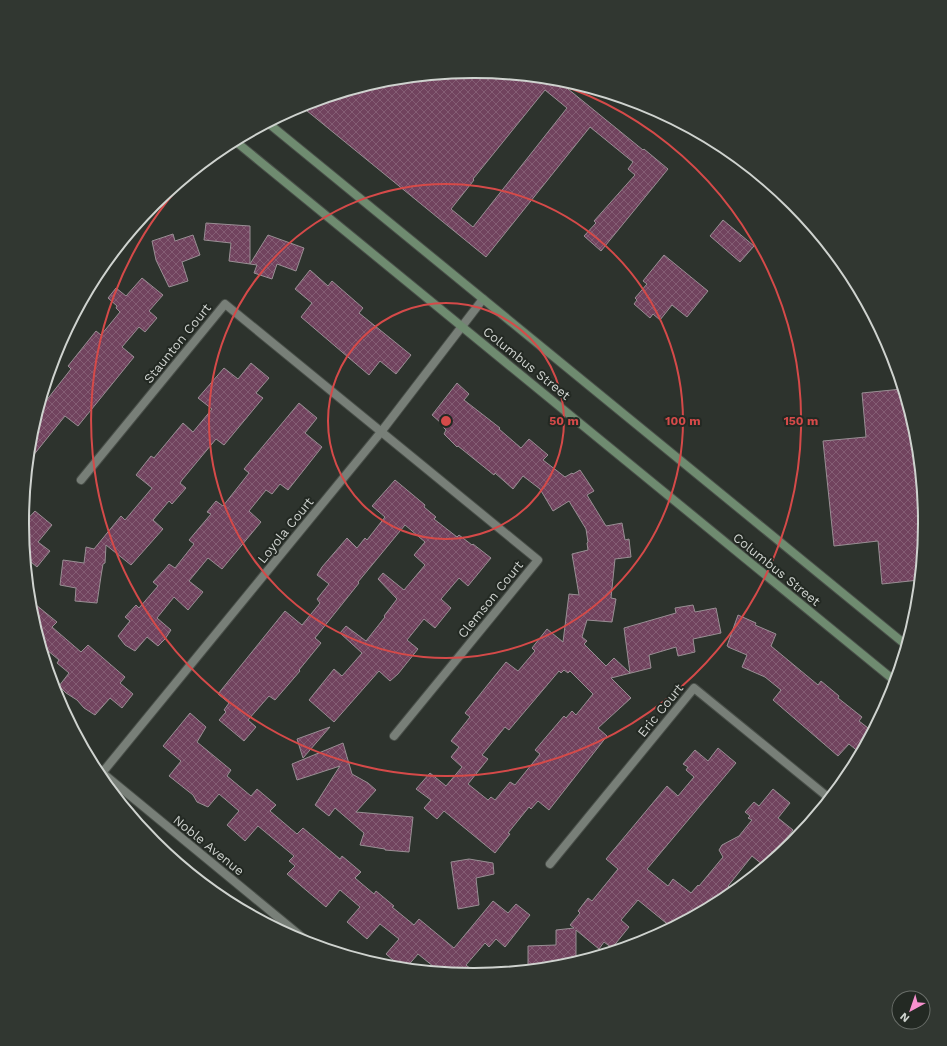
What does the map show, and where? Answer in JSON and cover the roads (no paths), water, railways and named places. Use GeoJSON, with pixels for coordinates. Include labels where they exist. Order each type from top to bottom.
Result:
{"type":"FeatureCollection","features":[{"type":"Feature","properties":{"kind":"main road","name":"Columbus Street"},"geometry":{"type":"LineString","coordinates":[[272,127],[902,642]]}},
{"type":"Feature","properties":{"kind":"main road","name":"Columbus Street"},"geometry":{"type":"LineString","coordinates":[[240,145],[890,677]]}},
{"type":"Feature","properties":{"kind":"street","name":"Loyola Court"},"geometry":{"type":"LineString","coordinates":[[104,770],[381,432],[483,299]]}},
{"type":"Feature","properties":{"kind":"street","name":"Staunton Court"},"geometry":{"type":"LineString","coordinates":[[81,480],[225,304],[381,432]]}},
{"type":"Feature","properties":{"kind":"street","name":"Clemson Court"},"geometry":{"type":"LineString","coordinates":[[381,432],[538,560],[394,736]]}},
{"type":"Feature","properties":{"kind":"street","name":"Eric Court"},"geometry":{"type":"LineString","coordinates":[[550,864],[694,688],[825,795]]}},
{"type":"Feature","properties":{"kind":"street","name":"Noble Avenue"},"geometry":{"type":"LineString","coordinates":[[112,781],[292,929]]}}]}
